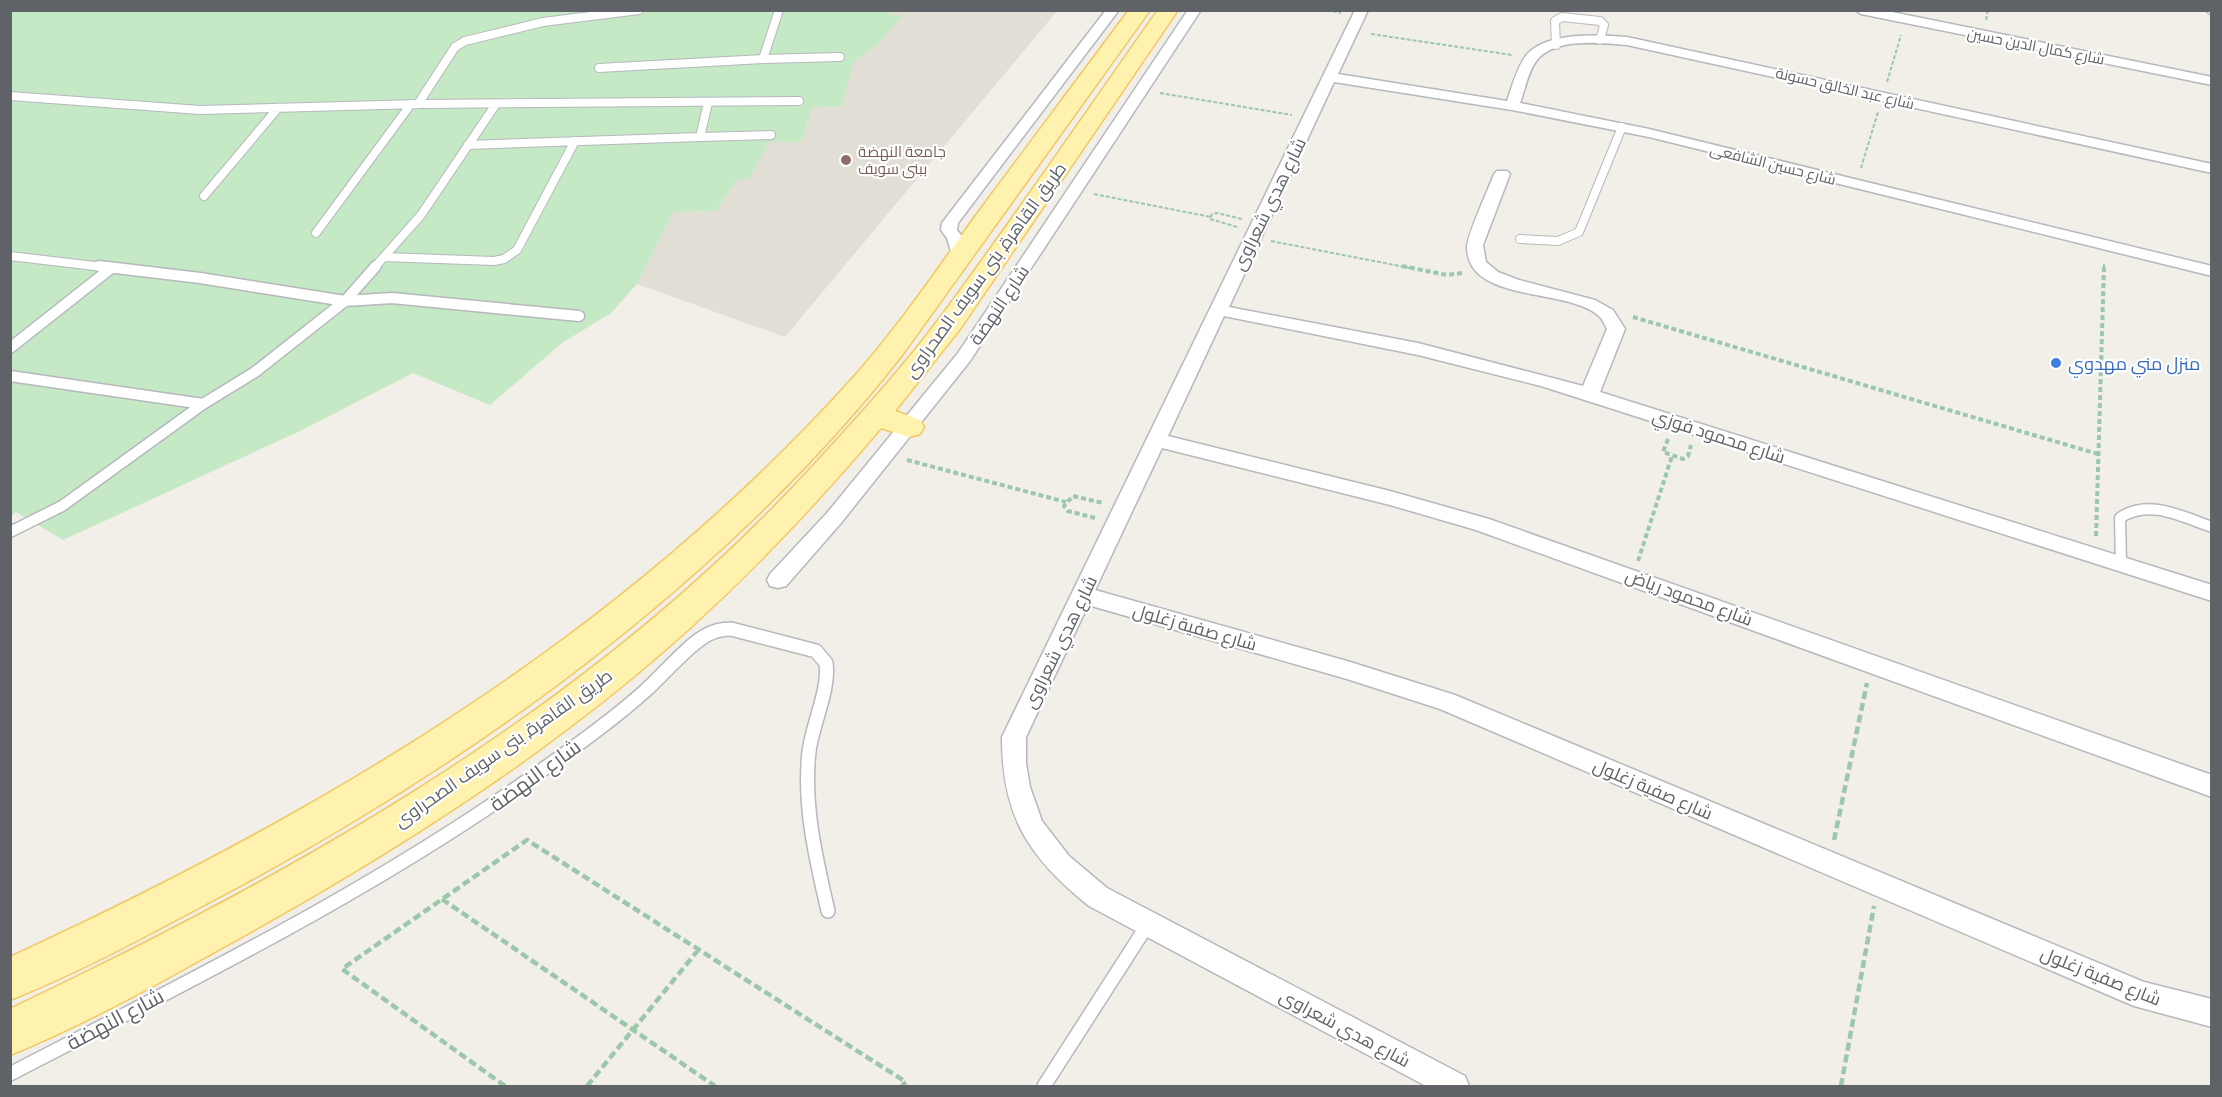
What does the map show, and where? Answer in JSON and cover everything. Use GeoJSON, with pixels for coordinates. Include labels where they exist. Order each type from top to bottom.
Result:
{"type":"FeatureCollection","features":[{"type":"Feature","properties":{"kind":"main road","name":"طريق القاهرة, بنى سويف الصحراوى"},"geometry":{"type":"LineString","coordinates":[[10,979],[177,900],[279,846],[365,795],[444,745],[566,659],[619,617],[720,529],[811,442],[890,353],[959,256],[1043,189],[1140,10]]}},
{"type":"Feature","properties":{"kind":"main road","name":"طريق القاهرة, بنى سويف الصحراوى"},"geometry":{"type":"LineString","coordinates":[[10,1033],[112,984],[226,924],[317,872],[478,770],[549,721],[666,628],[726,574],[824,474],[950,323],[1168,10]]}},
{"type":"Feature","properties":{"kind":"main road"},"geometry":{"type":"LineString","coordinates":[[875,415],[909,427]]}},
{"type":"Feature","properties":{"kind":"street"},"geometry":{"type":"LineString","coordinates":[[959,256],[955,238],[949,230],[950,223],[1113,10]]}},
{"type":"Feature","properties":{"kind":"street","name":"شارع النهضة"},"geometry":{"type":"LineString","coordinates":[[778,580],[886,455],[964,357],[1043,189],[1142,90],[1196,10]]}},
{"type":"Feature","properties":{"kind":"street","name":"شارع هدي شعراوى"},"geometry":{"type":"LineString","coordinates":[[1362,10],[1014,737],[1013,762],[1016,786],[1027,818],[1051,857],[1072,878],[1098,897],[1455,1086]]}},
{"type":"Feature","properties":{"kind":"street","name":"شارع كمال الدين حسين"},"geometry":{"type":"LineString","coordinates":[[1860,10],[2211,81]]}},
{"type":"Feature","properties":{"kind":"street","name":"شارع عبد الخالق حسونة"},"geometry":{"type":"LineString","coordinates":[[1531,58],[1556,45],[1600,40],[1655,46],[2211,169]]}},
{"type":"Feature","properties":{"kind":"street"},"geometry":{"type":"LineString","coordinates":[[1512,106],[1531,58]]}},
{"type":"Feature","properties":{"kind":"street","name":"شارع حسين الشافعى"},"geometry":{"type":"LineString","coordinates":[[1330,77],[1512,106],[1622,127],[2211,271]]}},
{"type":"Feature","properties":{"kind":"street"},"geometry":{"type":"LineString","coordinates":[[1502,174],[1474,251],[1478,263],[1491,275],[1511,284],[1595,305],[1611,317],[1616,329],[1589,395]]}},
{"type":"Feature","properties":{"kind":"street","name":"شارع محمود فوزي"},"geometry":{"type":"LineString","coordinates":[[1219,310],[1460,358],[1589,395],[2211,593]]}},
{"type":"Feature","properties":{"kind":"street","name":"شارع محمود رياض"},"geometry":{"type":"LineString","coordinates":[[1156,440],[1435,510],[1528,539],[2211,786]]}},
{"type":"Feature","properties":{"kind":"street","name":"شارع صفية زغلول"},"geometry":{"type":"LineString","coordinates":[[1083,595],[1347,670],[1447,702],[2144,996],[2211,1013]]}},
{"type":"Feature","properties":{"kind":"lane"},"geometry":{"type":"LineString","coordinates":[[316,233],[415,104],[455,47],[465,41],[543,22],[639,10]]}},
{"type":"Feature","properties":{"kind":"lane"},"geometry":{"type":"LineString","coordinates":[[763,59],[779,10]]}},
{"type":"Feature","properties":{"kind":"lane"},"geometry":{"type":"LineString","coordinates":[[1556,45],[1555,21],[1562,17],[1600,21],[1604,25],[1600,40]]}},
{"type":"Feature","properties":{"kind":"lane"},"geometry":{"type":"LineString","coordinates":[[599,68],[840,57]]}},
{"type":"Feature","properties":{"kind":"lane"},"geometry":{"type":"LineString","coordinates":[[10,96],[200,111],[415,104],[799,101]]}},
{"type":"Feature","properties":{"kind":"lane"},"geometry":{"type":"LineString","coordinates":[[700,137],[708,103]]}},
{"type":"Feature","properties":{"kind":"lane"},"geometry":{"type":"LineString","coordinates":[[10,532],[62,506],[203,404],[255,372],[345,301],[421,215],[496,104]]}},
{"type":"Feature","properties":{"kind":"lane"},"geometry":{"type":"LineString","coordinates":[[204,196],[278,108]]}},
{"type":"Feature","properties":{"kind":"lane"},"geometry":{"type":"LineString","coordinates":[[1520,239],[1558,241],[1567,239],[1579,231],[1622,127]]}},
{"type":"Feature","properties":{"kind":"lane"},"geometry":{"type":"LineString","coordinates":[[468,144],[771,135]]}},
{"type":"Feature","properties":{"kind":"lane"},"geometry":{"type":"LineString","coordinates":[[384,257],[494,261],[512,255],[574,141]]}},
{"type":"Feature","properties":{"kind":"lane"},"geometry":{"type":"LineString","coordinates":[[10,256],[200,278],[345,301],[381,298],[579,316]]}},
{"type":"Feature","properties":{"kind":"lane"},"geometry":{"type":"LineString","coordinates":[[10,348],[110,269]]}},
{"type":"Feature","properties":{"kind":"lane"},"geometry":{"type":"LineString","coordinates":[[10,376],[203,404]]}},
{"type":"Feature","properties":{"kind":"lane"},"geometry":{"type":"LineString","coordinates":[[2121,564],[2120,518],[2134,509],[2151,508],[2211,527]]}},
{"type":"Feature","properties":{"kind":"lane","name":"شارع النهضة"},"geometry":{"type":"LineString","coordinates":[[10,1074],[367,884],[440,840],[493,806],[570,750],[645,691],[704,636],[721,629],[731,628],[816,651],[827,663],[827,675],[812,734],[808,790],[813,850],[828,911]]}},
{"type":"Feature","properties":{"kind":"lane"},"geometry":{"type":"LineString","coordinates":[[1044,1086],[1148,923]]}},
{"type":"Feature","properties":{"kind":"path"},"geometry":{"type":"LineString","coordinates":[[1352,31],[1531,58]]}},
{"type":"Feature","properties":{"kind":"path"},"geometry":{"type":"LineString","coordinates":[[1142,90],[1310,118]]}},
{"type":"Feature","properties":{"kind":"path"},"geometry":{"type":"LineString","coordinates":[[1043,189],[1211,217],[1217,213],[1257,231]]}},
{"type":"Feature","properties":{"kind":"path"},"geometry":{"type":"LineString","coordinates":[[1211,217],[1213,222],[1448,275],[1465,273],[1478,263]]}},
{"type":"Feature","properties":{"kind":"path"},"geometry":{"type":"LineString","coordinates":[[2095,555],[2105,246]]}},
{"type":"Feature","properties":{"kind":"path"},"geometry":{"type":"LineString","coordinates":[[1595,305],[2098,454]]}},
{"type":"Feature","properties":{"kind":"path"},"geometry":{"type":"LineString","coordinates":[[886,455],[1066,502]]}},
{"type":"Feature","properties":{"kind":"path"},"geometry":{"type":"LineString","coordinates":[[1632,577],[1672,456]]}},
{"type":"Feature","properties":{"kind":"path"},"geometry":{"type":"LineString","coordinates":[[1076,496],[1120,516],[1068,511],[1064,506],[1069,498],[1076,496]]}},
{"type":"Feature","properties":{"kind":"path"},"geometry":{"type":"LineString","coordinates":[[1829,864],[1871,663]]}},
{"type":"Feature","properties":{"kind":"path"},"geometry":{"type":"LineString","coordinates":[[505,1086],[342,969],[527,840],[906,1082],[902,1086]]}},
{"type":"Feature","properties":{"kind":"path"},"geometry":{"type":"LineString","coordinates":[[1841,1086],[1878,885]]}},
{"type":"Feature","properties":{"kind":"path"},"geometry":{"type":"LineString","coordinates":[[442,899],[715,1086]]}},
{"type":"Feature","properties":{"kind":"path"},"geometry":{"type":"LineString","coordinates":[[587,1086],[699,949]]}},
{"type":"Feature","properties":{"kind":"shaded area","name":"جامعة النهضة ببنى سويف"},"geometry":{"type":"Polygon","coordinates":[[[892,11],[1057,11],[785,337],[637,284],[673,212],[716,211],[737,180],[749,178],[770,142],[801,142],[813,107],[842,106],[853,63],[879,43],[902,15],[889,15],[892,11]]]}},
{"type":"Feature","properties":{"kind":"green space"},"geometry":{"type":"Polygon","coordinates":[[[892,10],[890,15],[903,15],[879,43],[853,63],[842,106],[813,107],[801,142],[770,142],[749,179],[737,180],[716,211],[673,212],[637,284],[611,313],[562,343],[490,405],[413,373],[302,430],[63,540],[16,512],[11,516],[11,11],[892,10]]]}},
{"type":"Feature","properties":{"kind":"place","name":"جامعة النهضة ببنى سويف"},"geometry":{"type":"Point","coordinates":[846,160]}},
{"type":"Feature","properties":{"kind":"place","name":"منزل مني مهدوي"},"geometry":{"type":"Point","coordinates":[2056,363]}}]}
